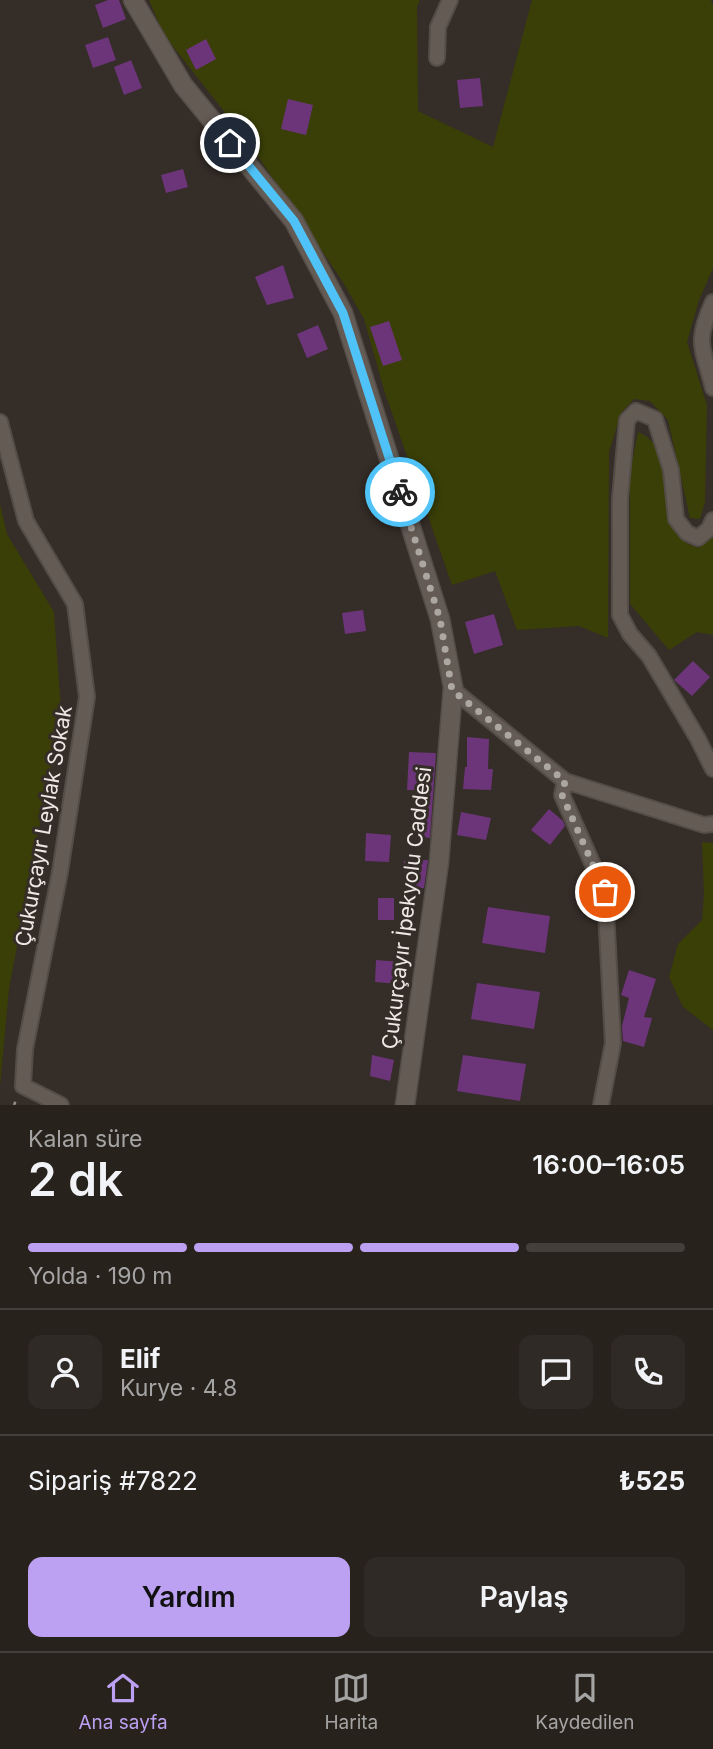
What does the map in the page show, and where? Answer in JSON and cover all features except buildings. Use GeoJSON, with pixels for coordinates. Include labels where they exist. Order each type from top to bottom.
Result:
{"type":"FeatureCollection","features":[{"type":"Feature","properties":{"kind":"street","name":"Çukurçayır İpekyolu Caddesi"},"geometry":{"type":"LineString","coordinates":[[133,0],[183,85],[294,221],[343,313],[440,619],[452,690],[439,862],[405,1105]]}},
{"type":"Feature","properties":{"kind":"street"},"geometry":{"type":"LineString","coordinates":[[437,58],[438,27],[450,0]]}},
{"type":"Feature","properties":{"kind":"street"},"geometry":{"type":"LineString","coordinates":[[713,302],[700,341],[713,388]]}},
{"type":"Feature","properties":{"kind":"street"},"geometry":{"type":"LineString","coordinates":[[713,520],[709,529],[698,538],[687,533],[676,519],[671,470],[655,419],[636,411],[627,421],[621,485],[620,615],[630,634],[649,656],[713,769]]}},
{"type":"Feature","properties":{"kind":"street","name":"Çukurçayır Leylak Sokak"},"geometry":{"type":"LineString","coordinates":[[0,422],[26,521],[75,604],[87,697],[60,872],[24,1049],[23,1086],[61,1105]]}},
{"type":"Feature","properties":{"kind":"street"},"geometry":{"type":"LineString","coordinates":[[452,690],[565,781],[704,825],[713,824]]}},
{"type":"Feature","properties":{"kind":"street"},"geometry":{"type":"LineString","coordinates":[[565,781],[562,795],[605,892],[613,1043],[601,1105]]}},
{"type":"Feature","properties":{"kind":"green space"},"geometry":{"type":"Polygon","coordinates":[[[149,0],[420,0],[417,6],[418,111],[493,147],[532,0],[711,0],[713,268],[699,300],[687,342],[707,405],[705,502],[700,519],[690,518],[668,420],[650,401],[634,399],[621,413],[609,452],[608,638],[579,626],[517,630],[495,571],[452,585],[385,393],[364,319],[343,282],[249,143],[164,35],[149,0]]]}},
{"type":"Feature","properties":{"kind":"green space"},"geometry":{"type":"Polygon","coordinates":[[[638,432],[650,440],[658,452],[675,530],[683,541],[698,548],[713,537],[713,635],[697,632],[669,650],[630,604],[630,473],[638,432]]]}},
{"type":"Feature","properties":{"kind":"green space"},"geometry":{"type":"Polygon","coordinates":[[[0,504],[7,534],[54,612],[61,711],[9,989],[0,1086],[0,504]]]}},
{"type":"Feature","properties":{"kind":"green space"},"geometry":{"type":"Polygon","coordinates":[[[702,842],[713,843],[713,1030],[683,1007],[669,977],[678,944],[702,920],[702,842]]]}},
{"type":"Feature","properties":{"kind":"way so far"},"geometry":{"type":"LineString","coordinates":[[400,492],[440,619],[452,690],[565,781],[562,795],[605,892]]}},
{"type":"Feature","properties":{"kind":"route"},"geometry":{"type":"LineString","coordinates":[[230,143],[294,221],[343,313],[400,492]]}}]}
